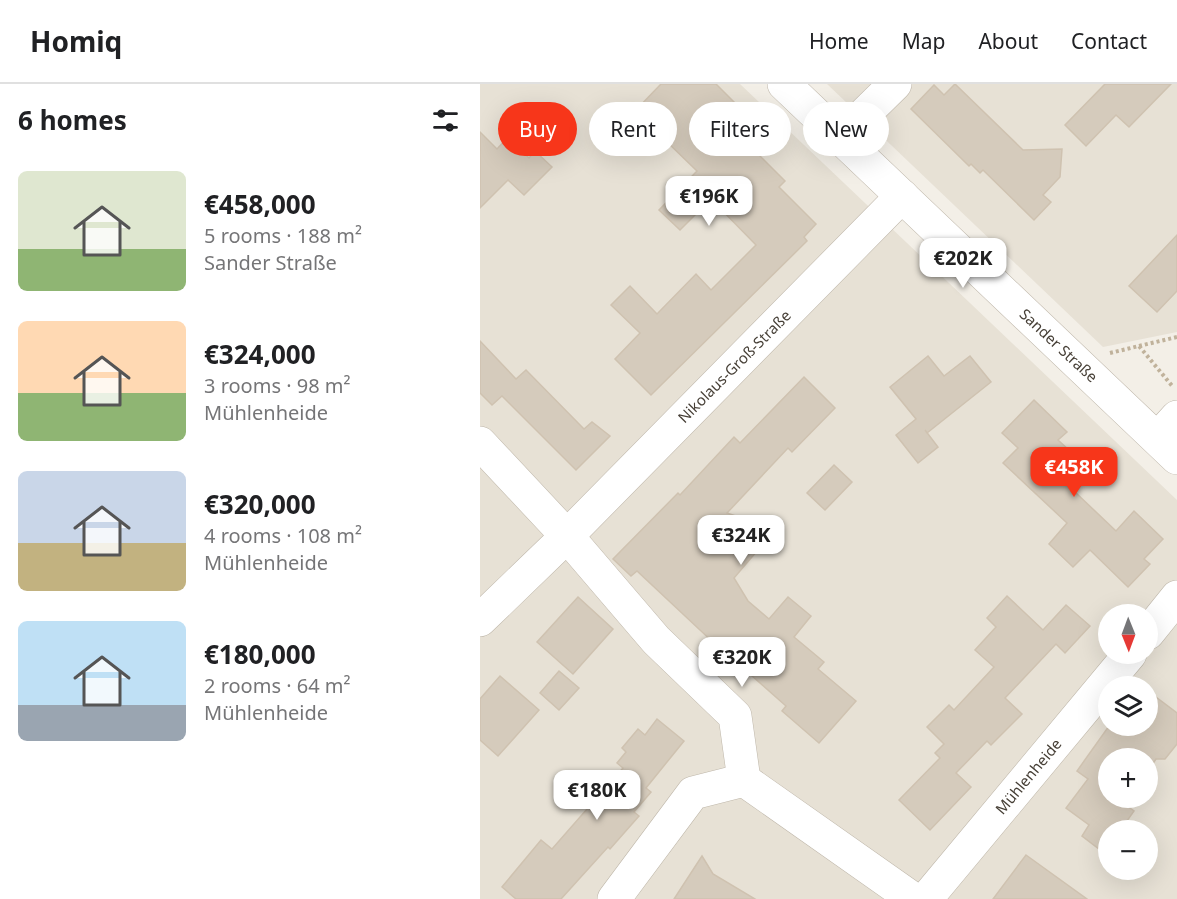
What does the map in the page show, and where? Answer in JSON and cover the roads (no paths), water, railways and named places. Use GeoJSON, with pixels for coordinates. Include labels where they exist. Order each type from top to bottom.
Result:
{"type":"FeatureCollection","features":[{"type":"Feature","properties":{"kind":"street","name":"Sander Straße"},"geometry":{"type":"LineString","coordinates":[[784,84],[803,102]]}},
{"type":"Feature","properties":{"kind":"street"},"geometry":{"type":"LineString","coordinates":[[877,102],[895,84]]}},
{"type":"Feature","properties":{"kind":"street","name":"Sander Straße"},"geometry":{"type":"LineString","coordinates":[[859,156],[1083,369],[1171,437]]}},
{"type":"Feature","properties":{"kind":"street","name":"Nikolaus-Groß-Straße"},"geometry":{"type":"LineString","coordinates":[[480,620],[567,536],[902,196]]}},
{"type":"Feature","properties":{"kind":"street"},"geometry":{"type":"LineString","coordinates":[[480,443],[567,536],[656,640],[735,716],[744,780],[913,899]]}},
{"type":"Feature","properties":{"kind":"street"},"geometry":{"type":"LineString","coordinates":[[1158,621],[1177,597]]}},
{"type":"Feature","properties":{"kind":"street","name":"Mühlenheide"},"geometry":{"type":"LineString","coordinates":[[926,899],[1122,664]]}},
{"type":"Feature","properties":{"kind":"street"},"geometry":{"type":"LineString","coordinates":[[614,899],[693,793],[744,780]]}}]}
